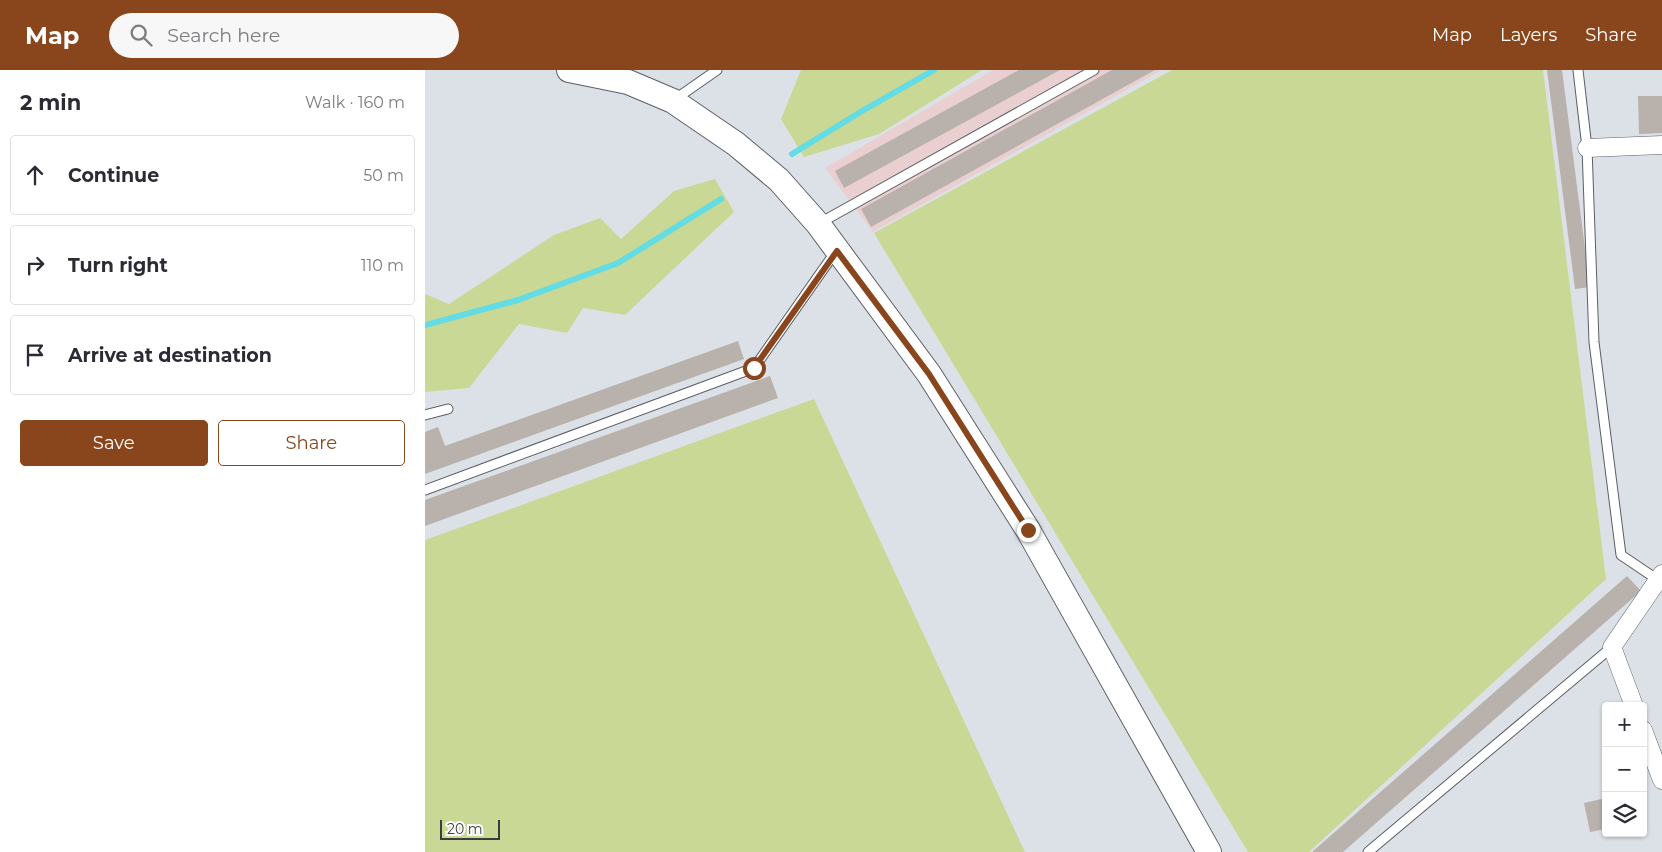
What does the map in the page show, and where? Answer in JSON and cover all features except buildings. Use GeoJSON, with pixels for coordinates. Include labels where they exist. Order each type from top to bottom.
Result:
{"type":"FeatureCollection","features":[{"type":"Feature","properties":{"kind":"main road"},"geometry":{"type":"LineString","coordinates":[[569,70],[628,82],[673,101],[736,144],[779,180],[818,224],[929,374],[1028,530],[1209,852]]}},
{"type":"Feature","properties":{"kind":"street"},"geometry":{"type":"LineString","coordinates":[[1587,148],[1662,145]]}},
{"type":"Feature","properties":{"kind":"street"},"geometry":{"type":"LineString","coordinates":[[1633,702],[1612,647],[1660,577]]}},
{"type":"Feature","properties":{"kind":"street"},"geometry":{"type":"LineString","coordinates":[[1647,741],[1662,780]]}},
{"type":"Feature","properties":{"kind":"lane"},"geometry":{"type":"LineString","coordinates":[[673,101],[717,70]]}},
{"type":"Feature","properties":{"kind":"lane"},"geometry":{"type":"LineString","coordinates":[[818,224],[1094,70]]}},
{"type":"Feature","properties":{"kind":"lane"},"geometry":{"type":"LineString","coordinates":[[1577,70],[1587,148],[1594,342],[1621,556],[1660,577]]}},
{"type":"Feature","properties":{"kind":"lane"},"geometry":{"type":"LineString","coordinates":[[425,490],[754,368],[837,251]]}},
{"type":"Feature","properties":{"kind":"lane"},"geometry":{"type":"LineString","coordinates":[[425,415],[448,409]]}},
{"type":"Feature","properties":{"kind":"lane"},"geometry":{"type":"LineString","coordinates":[[1368,852],[1612,647]]}},
{"type":"Feature","properties":{"kind":"shaded area"},"geometry":{"type":"Polygon","coordinates":[[[993,70],[1162,70],[873,232],[825,168],[993,70]]]}},
{"type":"Feature","properties":{"kind":"green space"},"geometry":{"type":"Polygon","coordinates":[[[801,70],[982,70],[879,134],[804,157],[781,119],[801,70]]]}},
{"type":"Feature","properties":{"kind":"green space"},"geometry":{"type":"Polygon","coordinates":[[[1172,70],[1543,70],[1606,579],[1309,852],[1248,852],[874,233],[1172,70]]]}},
{"type":"Feature","properties":{"kind":"green space"},"geometry":{"type":"Polygon","coordinates":[[[715,179],[734,212],[625,315],[583,308],[567,333],[519,324],[469,388],[425,392],[425,294],[449,304],[554,235],[600,218],[621,239],[674,191],[715,179]]]}},
{"type":"Feature","properties":{"kind":"green space"},"geometry":{"type":"Polygon","coordinates":[[[814,399],[1025,852],[425,852],[425,540],[814,399]]]}},
{"type":"Feature","properties":{"kind":"waterway"},"geometry":{"type":"LineString","coordinates":[[792,154],[934,70]]}},
{"type":"Feature","properties":{"kind":"waterway"},"geometry":{"type":"LineString","coordinates":[[425,325],[518,300],[618,263],[721,199]]}},
{"type":"Feature","properties":{"kind":"route"},"geometry":{"type":"LineString","coordinates":[[754,368],[837,251],[929,374],[1028,530]]}}]}
